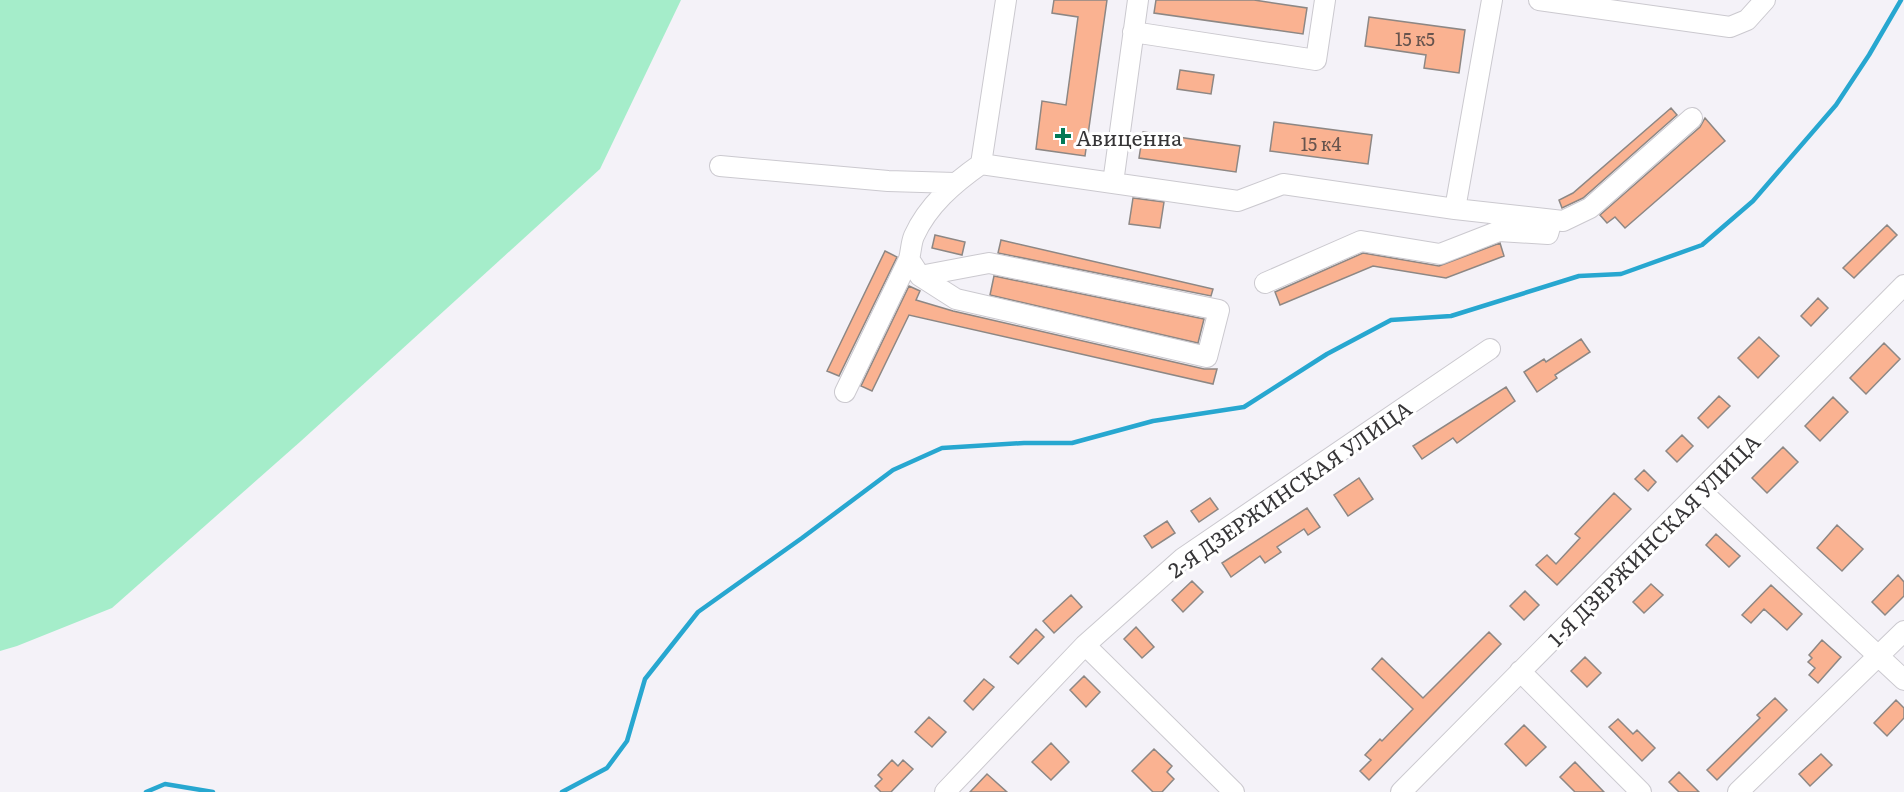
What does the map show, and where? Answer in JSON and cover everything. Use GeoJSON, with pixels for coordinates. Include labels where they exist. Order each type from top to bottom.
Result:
{"type":"FeatureCollection","features":[{"type":"Feature","properties":{"kind":"street"},"geometry":{"type":"LineString","coordinates":[[981,164],[1006,0]]}},
{"type":"Feature","properties":{"kind":"street"},"geometry":{"type":"LineString","coordinates":[[1113,183],[1138,0]]}},
{"type":"Feature","properties":{"kind":"street"},"geometry":{"type":"LineString","coordinates":[[1133,32],[1316,60],[1325,0]]}},
{"type":"Feature","properties":{"kind":"street"},"geometry":{"type":"LineString","coordinates":[[1455,210],[1492,0]]}},
{"type":"Feature","properties":{"kind":"street"},"geometry":{"type":"LineString","coordinates":[[1539,0],[1621,6],[1730,27],[1747,20],[1765,0]]}},
{"type":"Feature","properties":{"kind":"street"},"geometry":{"type":"LineString","coordinates":[[845,392],[909,260],[914,237],[929,211],[955,183],[981,164],[1238,201],[1283,184],[1455,210],[1563,221],[1590,208],[1692,118]]}},
{"type":"Feature","properties":{"kind":"street"},"geometry":{"type":"LineString","coordinates":[[720,166],[888,181],[955,183]]}},
{"type":"Feature","properties":{"kind":"street"},"geometry":{"type":"LineString","coordinates":[[1265,283],[1361,241],[1440,254],[1499,231],[1548,234],[1552,220]]}},
{"type":"Feature","properties":{"kind":"street"},"geometry":{"type":"LineString","coordinates":[[909,260],[920,276],[956,299],[1207,357],[1219,309],[989,263],[920,276]]}},
{"type":"Feature","properties":{"kind":"street","name":"1-Я ДЗЕРЖИНСКАЯ УЛИЦА"},"geometry":{"type":"LineString","coordinates":[[1401,792],[1904,285]]}},
{"type":"Feature","properties":{"kind":"street","name":"2-Я ДЗЕРЖИНСКАЯ УЛИЦА"},"geometry":{"type":"LineString","coordinates":[[945,792],[1085,645],[1183,558],[1490,349]]}},
{"type":"Feature","properties":{"kind":"street"},"geometry":{"type":"LineString","coordinates":[[1701,491],[1904,680]]}},
{"type":"Feature","properties":{"kind":"street"},"geometry":{"type":"LineString","coordinates":[[1738,792],[1904,631]]}},
{"type":"Feature","properties":{"kind":"street"},"geometry":{"type":"LineString","coordinates":[[1085,645],[1234,792]]}},
{"type":"Feature","properties":{"kind":"street"},"geometry":{"type":"LineString","coordinates":[[1520,671],[1641,792]]}},
{"type":"Feature","properties":{"kind":"green space"},"geometry":{"type":"Polygon","coordinates":[[[0,0],[681,0],[600,169],[301,441],[112,608],[0,651],[0,0]]]}},
{"type":"Feature","properties":{"kind":"building"},"geometry":{"type":"Polygon","coordinates":[[[1054,0],[1107,0],[1085,156],[1036,149],[1042,101],[1066,105],[1078,17],[1052,13],[1054,0]]]}},
{"type":"Feature","properties":{"kind":"building"},"geometry":{"type":"Polygon","coordinates":[[[1156,0],[1254,0],[1307,8],[1303,34],[1154,13],[1156,0]]]}},
{"type":"Feature","properties":{"kind":"building"},"geometry":{"type":"Polygon","coordinates":[[[1369,17],[1465,30],[1459,73],[1424,68],[1426,55],[1365,46],[1369,17]]]}},
{"type":"Feature","properties":{"kind":"building"},"geometry":{"type":"Polygon","coordinates":[[[1180,70],[1214,75],[1211,94],[1177,89],[1180,70]]]}},
{"type":"Feature","properties":{"kind":"building"},"geometry":{"type":"Polygon","coordinates":[[[1671,108],[1677,115],[1583,198],[1562,208],[1559,200],[1573,193],[1671,108]]]}},
{"type":"Feature","properties":{"kind":"building"},"geometry":{"type":"Polygon","coordinates":[[[1705,118],[1725,141],[1625,228],[1615,217],[1607,223],[1600,215],[1700,127],[1705,118]]]}},
{"type":"Feature","properties":{"kind":"building"},"geometry":{"type":"Polygon","coordinates":[[[1274,122],[1372,135],[1368,164],[1270,151],[1274,122]]]}},
{"type":"Feature","properties":{"kind":"building"},"geometry":{"type":"Polygon","coordinates":[[[1143,132],[1240,146],[1236,172],[1139,158],[1143,132]]]}},
{"type":"Feature","properties":{"kind":"building"},"geometry":{"type":"Polygon","coordinates":[[[1133,198],[1164,202],[1160,228],[1129,224],[1133,198]]]}},
{"type":"Feature","properties":{"kind":"building"},"geometry":{"type":"Polygon","coordinates":[[[1887,225],[1897,235],[1854,278],[1843,268],[1887,225]]]}},
{"type":"Feature","properties":{"kind":"building"},"geometry":{"type":"Polygon","coordinates":[[[935,235],[965,242],[962,255],[932,248],[935,235]]]}},
{"type":"Feature","properties":{"kind":"building"},"geometry":{"type":"Polygon","coordinates":[[[1001,240],[1213,289],[1211,296],[998,253],[1001,240]]]}},
{"type":"Feature","properties":{"kind":"building"},"geometry":{"type":"Polygon","coordinates":[[[1500,243],[1504,256],[1446,278],[1373,266],[1280,305],[1275,292],[1363,253],[1439,266],[1500,243]]]}},
{"type":"Feature","properties":{"kind":"building"},"geometry":{"type":"Polygon","coordinates":[[[885,251],[897,257],[839,376],[827,371],[885,251]]]}},
{"type":"Feature","properties":{"kind":"building"},"geometry":{"type":"Polygon","coordinates":[[[994,276],[1204,319],[1198,343],[990,295],[994,276]]]}},
{"type":"Feature","properties":{"kind":"building"},"geometry":{"type":"Polygon","coordinates":[[[909,286],[920,291],[916,300],[953,311],[1204,369],[1217,369],[1213,384],[909,315],[872,391],[861,386],[909,286]]]}},
{"type":"Feature","properties":{"kind":"building"},"geometry":{"type":"Polygon","coordinates":[[[1818,298],[1828,308],[1811,326],[1801,316],[1818,298]]]}},
{"type":"Feature","properties":{"kind":"building"},"geometry":{"type":"Polygon","coordinates":[[[1759,337],[1779,356],[1758,378],[1738,358],[1759,337]]]}},
{"type":"Feature","properties":{"kind":"building"},"geometry":{"type":"Polygon","coordinates":[[[1581,339],[1590,352],[1555,375],[1557,378],[1537,392],[1524,372],[1544,359],[1546,362],[1581,339]]]}},
{"type":"Feature","properties":{"kind":"building"},"geometry":{"type":"Polygon","coordinates":[[[1884,343],[1900,359],[1866,394],[1850,378],[1884,343]]]}},
{"type":"Feature","properties":{"kind":"building"},"geometry":{"type":"Polygon","coordinates":[[[1506,387],[1515,401],[1457,443],[1453,438],[1422,459],[1413,446],[1506,387]]]}},
{"type":"Feature","properties":{"kind":"building"},"geometry":{"type":"Polygon","coordinates":[[[1719,396],[1730,406],[1708,428],[1698,418],[1719,396]]]}},
{"type":"Feature","properties":{"kind":"building"},"geometry":{"type":"Polygon","coordinates":[[[1833,397],[1848,412],[1820,441],[1805,426],[1833,397]]]}},
{"type":"Feature","properties":{"kind":"building"},"geometry":{"type":"Polygon","coordinates":[[[1682,435],[1693,446],[1677,462],[1666,451],[1682,435]]]}},
{"type":"Feature","properties":{"kind":"building"},"geometry":{"type":"Polygon","coordinates":[[[1783,447],[1798,462],[1767,493],[1752,478],[1783,447]]]}},
{"type":"Feature","properties":{"kind":"building"},"geometry":{"type":"Polygon","coordinates":[[[1644,470],[1656,482],[1648,491],[1635,479],[1644,470]]]}},
{"type":"Feature","properties":{"kind":"building"},"geometry":{"type":"Polygon","coordinates":[[[1359,478],[1373,499],[1348,516],[1334,495],[1359,478]]]}},
{"type":"Feature","properties":{"kind":"building"},"geometry":{"type":"Polygon","coordinates":[[[1614,493],[1631,509],[1557,585],[1536,565],[1547,555],[1556,564],[1580,538],[1575,534],[1614,493]]]}},
{"type":"Feature","properties":{"kind":"building"},"geometry":{"type":"Polygon","coordinates":[[[1210,498],[1218,509],[1199,522],[1191,511],[1210,498]]]}},
{"type":"Feature","properties":{"kind":"building"},"geometry":{"type":"Polygon","coordinates":[[[1307,508],[1320,527],[1308,535],[1304,529],[1277,547],[1281,552],[1265,563],[1260,556],[1231,577],[1222,563],[1307,508]]]}},
{"type":"Feature","properties":{"kind":"building"},"geometry":{"type":"Polygon","coordinates":[[[1167,521],[1175,533],[1152,548],[1144,536],[1167,521]]]}},
{"type":"Feature","properties":{"kind":"building"},"geometry":{"type":"Polygon","coordinates":[[[1837,525],[1863,549],[1842,571],[1817,548],[1837,525]]]}},
{"type":"Feature","properties":{"kind":"building"},"geometry":{"type":"Polygon","coordinates":[[[1716,534],[1740,556],[1729,567],[1706,545],[1716,534]]]}},
{"type":"Feature","properties":{"kind":"building"},"geometry":{"type":"Polygon","coordinates":[[[1898,575],[1904,582],[1904,596],[1885,615],[1872,602],[1898,575]]]}},
{"type":"Feature","properties":{"kind":"building"},"geometry":{"type":"Polygon","coordinates":[[[1192,581],[1203,592],[1183,612],[1172,600],[1192,581]]]}},
{"type":"Feature","properties":{"kind":"building"},"geometry":{"type":"Polygon","coordinates":[[[1651,584],[1663,595],[1644,613],[1633,602],[1651,584]]]}},
{"type":"Feature","properties":{"kind":"building"},"geometry":{"type":"Polygon","coordinates":[[[1771,585],[1802,614],[1787,630],[1764,609],[1751,623],[1742,615],[1771,585]]]}},
{"type":"Feature","properties":{"kind":"building"},"geometry":{"type":"Polygon","coordinates":[[[1525,591],[1539,605],[1524,620],[1510,606],[1525,591]]]}},
{"type":"Feature","properties":{"kind":"building"},"geometry":{"type":"Polygon","coordinates":[[[1071,595],[1082,607],[1054,633],[1043,621],[1071,595]]]}},
{"type":"Feature","properties":{"kind":"building"},"geometry":{"type":"Polygon","coordinates":[[[1136,627],[1154,647],[1142,658],[1124,639],[1136,627]]]}},
{"type":"Feature","properties":{"kind":"building"},"geometry":{"type":"Polygon","coordinates":[[[1036,629],[1044,637],[1018,664],[1010,657],[1036,629]]]}},
{"type":"Feature","properties":{"kind":"building"},"geometry":{"type":"Polygon","coordinates":[[[1489,632],[1501,644],[1369,780],[1360,771],[1371,760],[1365,755],[1413,709],[1372,669],[1382,658],[1423,698],[1489,632]]]}},
{"type":"Feature","properties":{"kind":"building"},"geometry":{"type":"Polygon","coordinates":[[[1822,640],[1841,657],[1818,683],[1809,675],[1815,668],[1808,662],[1812,658],[1809,655],[1822,640]]]}},
{"type":"Feature","properties":{"kind":"building"},"geometry":{"type":"Polygon","coordinates":[[[1585,657],[1601,673],[1587,687],[1571,671],[1585,657]]]}},
{"type":"Feature","properties":{"kind":"building"},"geometry":{"type":"Polygon","coordinates":[[[1084,676],[1100,692],[1086,707],[1070,690],[1084,676]]]}},
{"type":"Feature","properties":{"kind":"building"},"geometry":{"type":"Polygon","coordinates":[[[984,679],[994,687],[973,710],[964,701],[984,679]]]}},
{"type":"Feature","properties":{"kind":"building"},"geometry":{"type":"Polygon","coordinates":[[[1775,698],[1787,710],[1717,780],[1707,770],[1760,718],[1757,715],[1775,698]]]}},
{"type":"Feature","properties":{"kind":"building"},"geometry":{"type":"Polygon","coordinates":[[[1896,700],[1904,708],[1904,718],[1887,736],[1874,723],[1896,700]]]}},
{"type":"Feature","properties":{"kind":"building"},"geometry":{"type":"Polygon","coordinates":[[[929,717],[946,732],[932,747],[915,732],[929,717]]]}},
{"type":"Feature","properties":{"kind":"building"},"geometry":{"type":"Polygon","coordinates":[[[1618,719],[1633,734],[1637,730],[1655,748],[1642,761],[1609,727],[1618,719]]]}},
{"type":"Feature","properties":{"kind":"building"},"geometry":{"type":"Polygon","coordinates":[[[1524,725],[1546,747],[1526,766],[1505,744],[1524,725]]]}},
{"type":"Feature","properties":{"kind":"building"},"geometry":{"type":"Polygon","coordinates":[[[1051,743],[1069,762],[1051,780],[1032,762],[1051,743]]]}},
{"type":"Feature","properties":{"kind":"building"},"geometry":{"type":"Polygon","coordinates":[[[1154,749],[1172,766],[1167,772],[1174,779],[1162,792],[1153,792],[1132,771],[1154,749]]]}},
{"type":"Feature","properties":{"kind":"building"},"geometry":{"type":"Polygon","coordinates":[[[1821,754],[1832,765],[1810,786],[1799,774],[1821,754]]]}},
{"type":"Feature","properties":{"kind":"building"},"geometry":{"type":"Polygon","coordinates":[[[892,760],[898,766],[903,760],[913,769],[891,792],[881,792],[875,786],[882,779],[878,775],[892,760]]]}},
{"type":"Feature","properties":{"kind":"building"},"geometry":{"type":"Polygon","coordinates":[[[1575,762],[1604,792],[1575,792],[1560,777],[1575,762]]]}},
{"type":"Feature","properties":{"kind":"building"},"geometry":{"type":"Polygon","coordinates":[[[1679,772],[1699,792],[1679,792],[1669,782],[1679,772]]]}},
{"type":"Feature","properties":{"kind":"building"},"geometry":{"type":"Polygon","coordinates":[[[987,774],[1007,792],[970,792],[987,774]]]}},
{"type":"Feature","properties":{"kind":"waterway"},"geometry":{"type":"LineString","coordinates":[[562,792],[607,768],[627,741],[645,679],[698,612],[893,470],[942,448],[1024,443],[1072,443],[1153,421],[1244,407],[1327,354],[1391,320],[1451,316],[1579,276],[1621,274],[1702,245],[1753,201],[1836,105],[1901,0]]}},
{"type":"Feature","properties":{"kind":"waterway"},"geometry":{"type":"LineString","coordinates":[[146,792],[165,784],[213,792]]}},
{"type":"Feature","properties":{"kind":"place","name":"Авиценна"},"geometry":{"type":"Point","coordinates":[1063,136]}}]}
